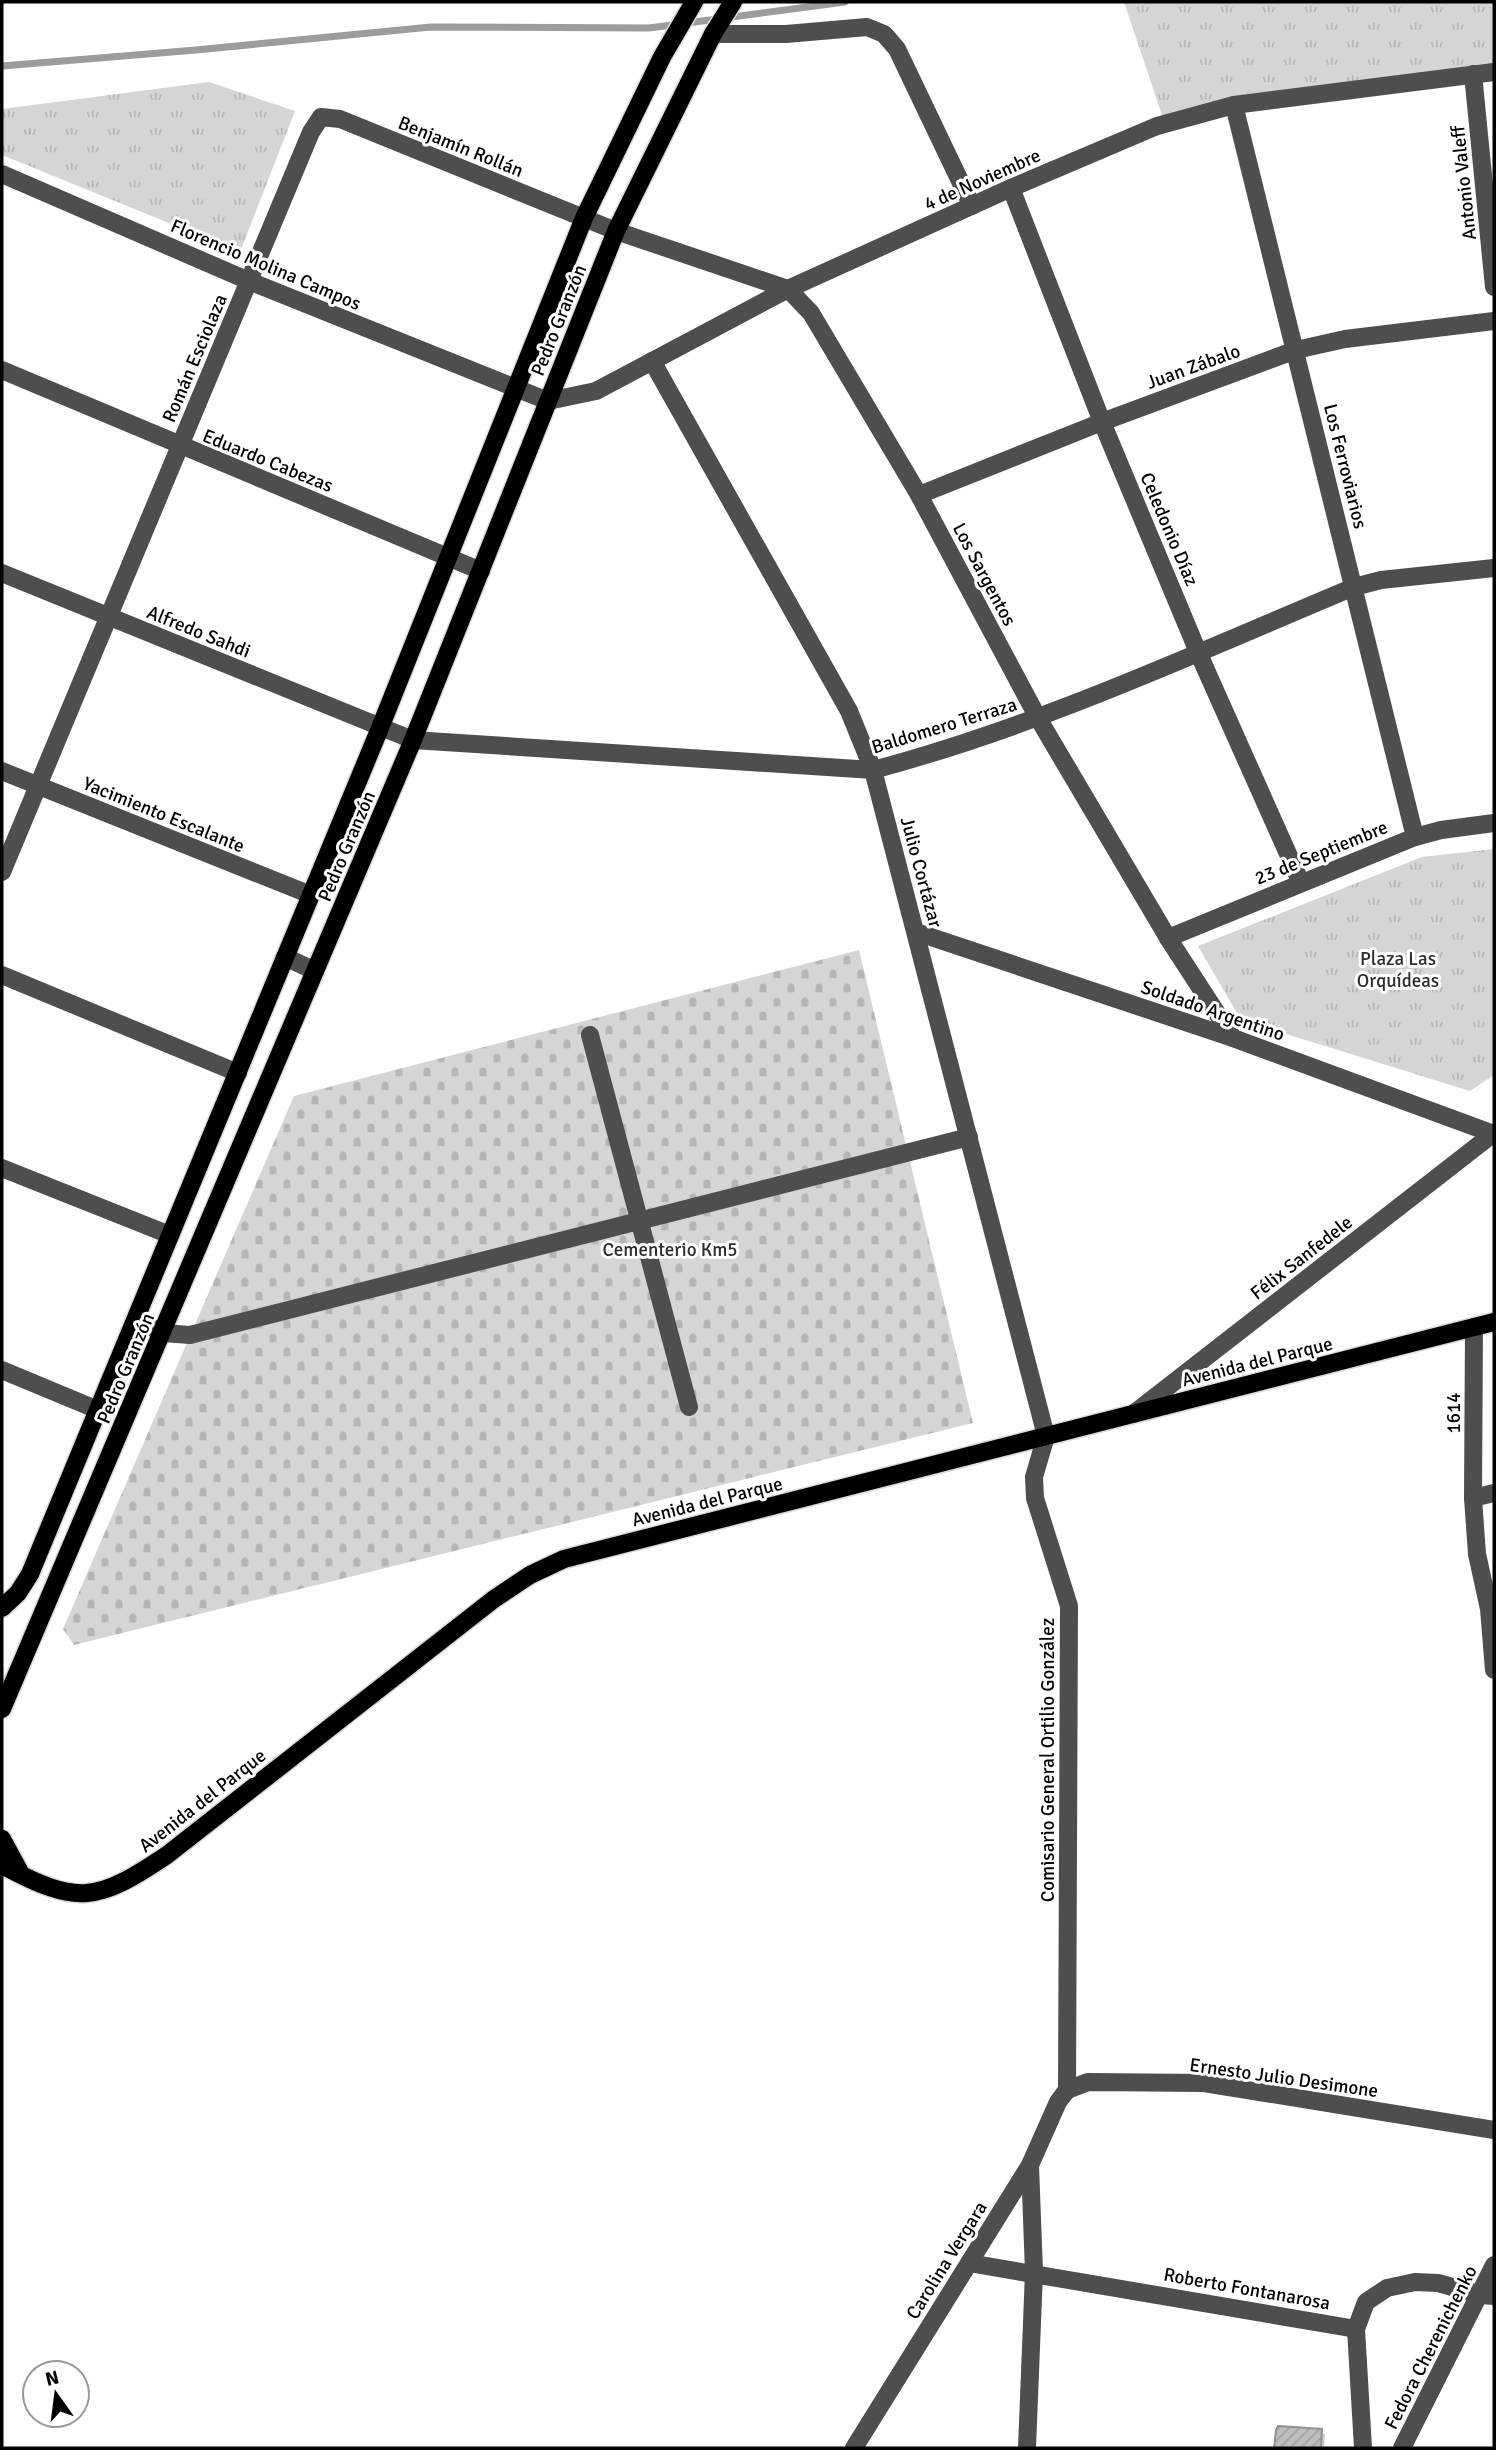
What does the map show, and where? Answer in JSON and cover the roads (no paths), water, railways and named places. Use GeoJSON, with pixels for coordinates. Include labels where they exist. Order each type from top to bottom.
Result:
{"type":"FeatureCollection","features":[{"type":"Feature","properties":{"kind":"main road","name":"Pedro Granzón"},"geometry":{"type":"LineString","coordinates":[[2,1608],[18,1594],[30,1574],[380,728],[584,218],[662,57],[694,2]]}},
{"type":"Feature","properties":{"kind":"main road","name":"Pedro Granzón"},"geometry":{"type":"LineString","coordinates":[[2,1709],[413,740],[616,231],[713,34],[733,2]]}},
{"type":"Feature","properties":{"kind":"main road","name":"Avenida del Parque"},"geometry":{"type":"LineString","coordinates":[[2,1865],[47,1887],[72,1893],[91,1894],[136,1876],[167,1855],[494,1599],[530,1575],[564,1559],[1494,1322]]}},
{"type":"Feature","properties":{"kind":"main road"},"geometry":{"type":"LineString","coordinates":[[2,1839],[23,1877]]}},
{"type":"Feature","properties":{"kind":"street"},"geometry":{"type":"LineString","coordinates":[[713,34],[786,34],[867,27],[884,34],[897,49],[972,206]]}},
{"type":"Feature","properties":{"kind":"street","name":"4 de Noviembre"},"geometry":{"type":"LineString","coordinates":[[548,401],[596,391],[788,289],[1011,188],[1157,126],[1234,105],[1494,72]]}},
{"type":"Feature","properties":{"kind":"street","name":"Antonio Valeff"},"geometry":{"type":"LineString","coordinates":[[1474,74],[1494,287]]}},
{"type":"Feature","properties":{"kind":"street","name":"Los Ferroviarios"},"geometry":{"type":"LineString","coordinates":[[1234,105],[1415,837]]}},
{"type":"Feature","properties":{"kind":"street","name":"Benjamín Rollán"},"geometry":{"type":"LineString","coordinates":[[321,117],[340,119],[616,231]]}},
{"type":"Feature","properties":{"kind":"street","name":"Román Esciolaza"},"geometry":{"type":"LineString","coordinates":[[2,873],[249,281],[312,132],[321,117]]}},
{"type":"Feature","properties":{"kind":"street","name":"Florencio Molina Campos"},"geometry":{"type":"LineString","coordinates":[[2,174],[249,281],[515,390]]}},
{"type":"Feature","properties":{"kind":"street","name":"Celedonio Díaz"},"geometry":{"type":"LineString","coordinates":[[1011,188],[1102,422],[1198,652],[1301,883]]}},
{"type":"Feature","properties":{"kind":"street","name":"Los Sargentos"},"geometry":{"type":"LineString","coordinates":[[616,231],[788,289],[811,313],[919,495],[1038,718],[1168,938],[1233,1038]]}},
{"type":"Feature","properties":{"kind":"street","name":"Juan Zábalo"},"geometry":{"type":"LineString","coordinates":[[919,495],[1102,422],[1296,350],[1345,339],[1494,321]]}},
{"type":"Feature","properties":{"kind":"street","name":"Julio Cortázar"},"geometry":{"type":"LineString","coordinates":[[652,360],[849,711],[873,770],[1046,1436]]}},
{"type":"Feature","properties":{"kind":"street","name":"Eduardo Cabezas"},"geometry":{"type":"LineString","coordinates":[[2,370],[481,571]]}},
{"type":"Feature","properties":{"kind":"street"},"geometry":{"type":"LineString","coordinates":[[515,390],[548,401]]}},
{"type":"Feature","properties":{"kind":"street","name":"Baldomero Terraza"},"geometry":{"type":"LineString","coordinates":[[380,728],[413,740],[873,770],[922,757],[1038,718],[1354,586],[1381,580],[1494,568]]}},
{"type":"Feature","properties":{"kind":"street","name":"Alfredo Sahdi"},"geometry":{"type":"LineString","coordinates":[[2,573],[380,728]]}},
{"type":"Feature","properties":{"kind":"street","name":"Yacimiento Escalante"},"geometry":{"type":"LineString","coordinates":[[2,771],[311,895]]}},
{"type":"Feature","properties":{"kind":"street","name":"23 de Septiembre"},"geometry":{"type":"LineString","coordinates":[[1168,938],[1415,837],[1441,830],[1494,823]]}},
{"type":"Feature","properties":{"kind":"street","name":"Soldado Argentino"},"geometry":{"type":"LineString","coordinates":[[916,932],[1233,1038],[1494,1133]]}},
{"type":"Feature","properties":{"kind":"street"},"geometry":{"type":"LineString","coordinates":[[285,957],[315,971]]}},
{"type":"Feature","properties":{"kind":"street"},"geometry":{"type":"LineString","coordinates":[[2,975],[238,1073]]}},
{"type":"Feature","properties":{"kind":"street"},"geometry":{"type":"LineString","coordinates":[[590,1035],[690,1408]]}},
{"type":"Feature","properties":{"kind":"street","name":"Félix Sanfedele"},"geometry":{"type":"LineString","coordinates":[[1133,1414],[1494,1133]]}},
{"type":"Feature","properties":{"kind":"street"},"geometry":{"type":"LineString","coordinates":[[136,1319],[163,1333],[190,1335],[969,1137]]}},
{"type":"Feature","properties":{"kind":"street"},"geometry":{"type":"LineString","coordinates":[[2,1168],[170,1235]]}},
{"type":"Feature","properties":{"kind":"street","name":"1614"},"geometry":{"type":"LineString","coordinates":[[1474,1327],[1473,1498],[1477,1554],[1489,1609],[1494,1670]]}},
{"type":"Feature","properties":{"kind":"street"},"geometry":{"type":"LineString","coordinates":[[2,1370],[98,1410]]}},
{"type":"Feature","properties":{"kind":"street","name":"Comisario General Ortilio González"},"geometry":{"type":"LineString","coordinates":[[1046,1436],[1034,1477],[1035,1498],[1069,1606],[1068,2090]]}},
{"type":"Feature","properties":{"kind":"street"},"geometry":{"type":"LineString","coordinates":[[1473,1498],[1494,1493]]}},
{"type":"Feature","properties":{"kind":"street","name":"Ernesto Julio Desimone"},"geometry":{"type":"LineString","coordinates":[[1068,2090],[1088,2082],[1204,2083],[1494,2130]]}},
{"type":"Feature","properties":{"kind":"street","name":"Carolina Vergara"},"geometry":{"type":"LineString","coordinates":[[854,2448],[1030,2165],[1058,2102],[1068,2090]]}},
{"type":"Feature","properties":{"kind":"street"},"geometry":{"type":"LineString","coordinates":[[1027,2448],[1034,2272],[1030,2165]]}},
{"type":"Feature","properties":{"kind":"street","name":"Roberto Fontanarosa"},"geometry":{"type":"LineString","coordinates":[[969,2263],[1356,2329]]}},
{"type":"Feature","properties":{"kind":"street","name":"Fedora Cherenichenko"},"geometry":{"type":"LineString","coordinates":[[1402,2448],[1488,2295],[1494,2266]]}},
{"type":"Feature","properties":{"kind":"street"},"geometry":{"type":"LineString","coordinates":[[1356,2329],[1366,2302],[1387,2288],[1415,2283],[1438,2283],[1488,2295]]}},
{"type":"Feature","properties":{"kind":"street","name":"Fedora Cherenichenko"},"geometry":{"type":"LineString","coordinates":[[1356,2329],[1363,2448]]}},
{"type":"Feature","properties":{"kind":"waterway"},"geometry":{"type":"LineString","coordinates":[[2,66],[431,27],[649,28],[845,2]]}},
{"type":"Feature","properties":{"kind":"park label","name":"Plaza Las Orquídeas"},"geometry":{"type":"Point","coordinates":[1398,969]}},
{"type":"Feature","properties":{"kind":"park label","name":"Cementerio Km5"},"geometry":{"type":"Point","coordinates":[670,1249]}}]}
